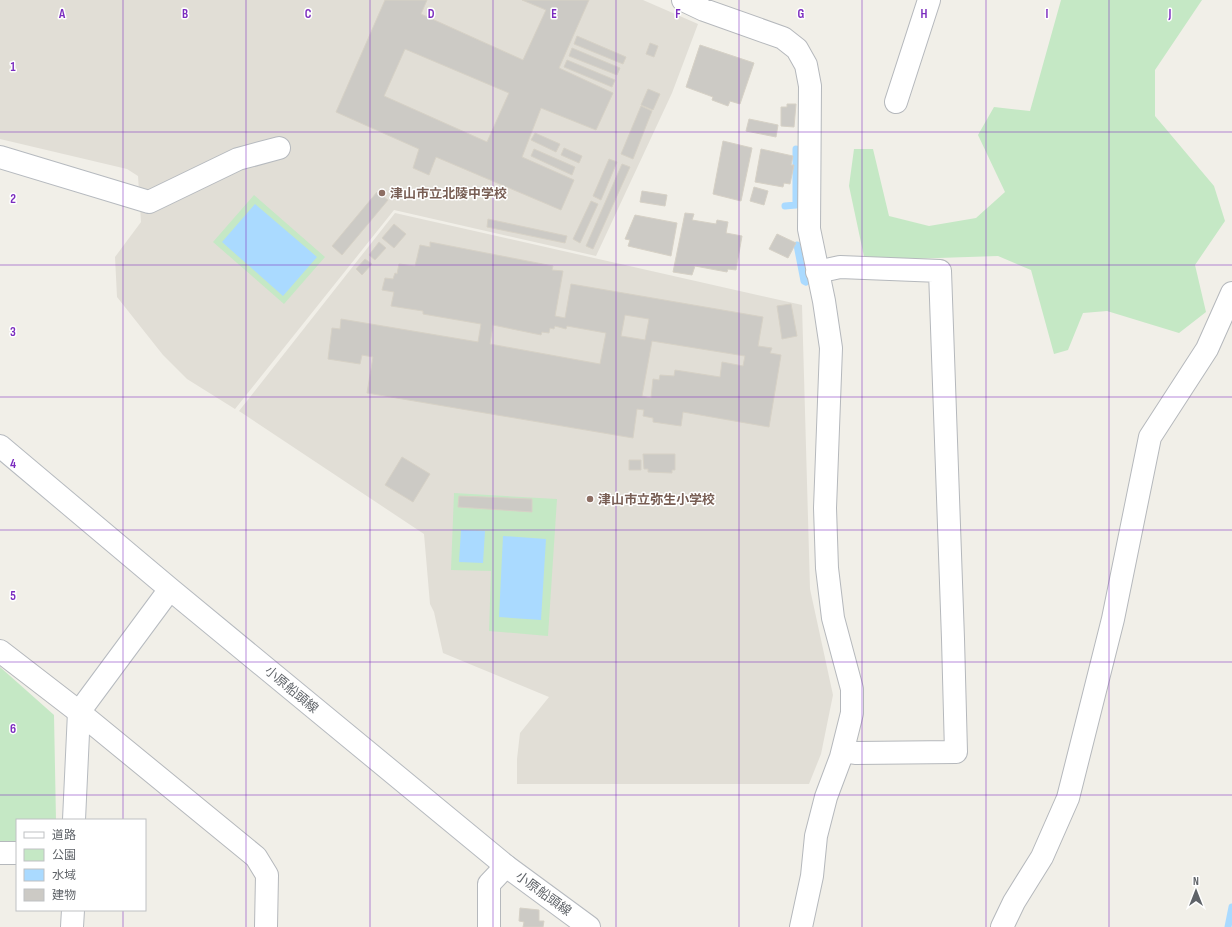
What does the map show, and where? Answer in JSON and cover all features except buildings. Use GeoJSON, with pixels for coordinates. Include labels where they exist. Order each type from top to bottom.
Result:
{"type":"FeatureCollection","features":[{"type":"Feature","properties":{"kind":"street"},"geometry":{"type":"LineString","coordinates":[[683,0],[705,5],[783,38],[797,48],[806,65],[810,86],[809,229],[824,301],[831,348],[826,508],[827,568],[833,618],[852,689],[852,714],[843,751],[826,797],[816,836],[812,876],[801,927]]}},
{"type":"Feature","properties":{"kind":"street"},"geometry":{"type":"LineString","coordinates":[[896,102],[929,0]]}},
{"type":"Feature","properties":{"kind":"street"},"geometry":{"type":"LineString","coordinates":[[0,157],[149,202],[238,159],[279,148]]}},
{"type":"Feature","properties":{"kind":"street"},"geometry":{"type":"LineString","coordinates":[[817,272],[840,267],[940,271],[954,639],[956,752],[855,754],[843,751]]}},
{"type":"Feature","properties":{"kind":"street"},"geometry":{"type":"LineString","coordinates":[[1002,927],[1014,902],[1042,857],[1068,798],[1113,620],[1150,437],[1207,349],[1232,293]]}},
{"type":"Feature","properties":{"kind":"street","name":"小原船頭線"},"geometry":{"type":"LineString","coordinates":[[0,446],[170,589],[506,866],[589,927]]}},
{"type":"Feature","properties":{"kind":"street"},"geometry":{"type":"LineString","coordinates":[[74,819],[79,712],[170,589]]}},
{"type":"Feature","properties":{"kind":"street"},"geometry":{"type":"LineString","coordinates":[[0,651],[79,712],[256,857],[267,875],[266,927]]}},
{"type":"Feature","properties":{"kind":"street"},"geometry":{"type":"LineString","coordinates":[[0,853],[16,853]]}},
{"type":"Feature","properties":{"kind":"street"},"geometry":{"type":"LineString","coordinates":[[489,927],[489,884],[506,866]]}},
{"type":"Feature","properties":{"kind":"street"},"geometry":{"type":"LineString","coordinates":[[72,911],[72,927]]}},
{"type":"Feature","properties":{"kind":"shaded area","name":"津山市立北陵中学校"},"geometry":{"type":"Polygon","coordinates":[[[0,0],[643,0],[698,24],[672,93],[596,256],[394,210],[235,409],[187,379],[163,355],[117,297],[115,257],[141,222],[138,176],[127,169],[0,139],[0,0]]]}},
{"type":"Feature","properties":{"kind":"shaded area","name":"津山市立弥生小学校"},"geometry":{"type":"Polygon","coordinates":[[[395,213],[802,305],[810,589],[833,695],[821,754],[809,784],[517,784],[517,759],[520,733],[549,697],[443,653],[434,612],[430,604],[424,534],[239,411],[395,213]]]}},
{"type":"Feature","properties":{"kind":"green space"},"geometry":{"type":"Polygon","coordinates":[[[1061,0],[1202,0],[1155,70],[1155,116],[1214,186],[1225,221],[1195,265],[1206,312],[1179,333],[1107,311],[1083,313],[1068,350],[1054,354],[1031,270],[998,256],[908,259],[866,266],[849,186],[854,149],[873,149],[889,216],[929,226],[976,218],[1005,192],[978,135],[994,107],[1030,111],[1061,0]]]}},
{"type":"Feature","properties":{"kind":"green space"},"geometry":{"type":"Polygon","coordinates":[[[254,195],[325,257],[284,304],[213,242],[254,195]]]}},
{"type":"Feature","properties":{"kind":"green space"},"geometry":{"type":"Polygon","coordinates":[[[454,493],[557,499],[548,636],[489,631],[491,571],[451,570],[454,493]]]}},
{"type":"Feature","properties":{"kind":"green space"},"geometry":{"type":"Polygon","coordinates":[[[0,667],[54,715],[56,819],[16,819],[16,843],[0,843],[0,667]]]}},
{"type":"Feature","properties":{"kind":"water"},"geometry":{"type":"Polygon","coordinates":[[[255,204],[317,257],[283,296],[222,242],[255,204]]]}},
{"type":"Feature","properties":{"kind":"water"},"geometry":{"type":"Polygon","coordinates":[[[461,530],[485,531],[483,563],[459,562],[461,530]]]}},
{"type":"Feature","properties":{"kind":"water"},"geometry":{"type":"Polygon","coordinates":[[[503,536],[546,539],[541,620],[499,617],[503,536]]]}},
{"type":"Feature","properties":{"kind":"waterway"},"geometry":{"type":"LineString","coordinates":[[785,206],[796,205],[796,149]]}},
{"type":"Feature","properties":{"kind":"waterway"},"geometry":{"type":"LineString","coordinates":[[797,245],[804,281],[806,282]]}},
{"type":"Feature","properties":{"kind":"waterway"},"geometry":{"type":"LineString","coordinates":[[1228,927],[1232,907]]}},
{"type":"Feature","properties":{"kind":"place","name":"津山市立北陵中学校"},"geometry":{"type":"Point","coordinates":[382,193]}},
{"type":"Feature","properties":{"kind":"place","name":"津山市立弥生小学校"},"geometry":{"type":"Point","coordinates":[590,499]}}]}
